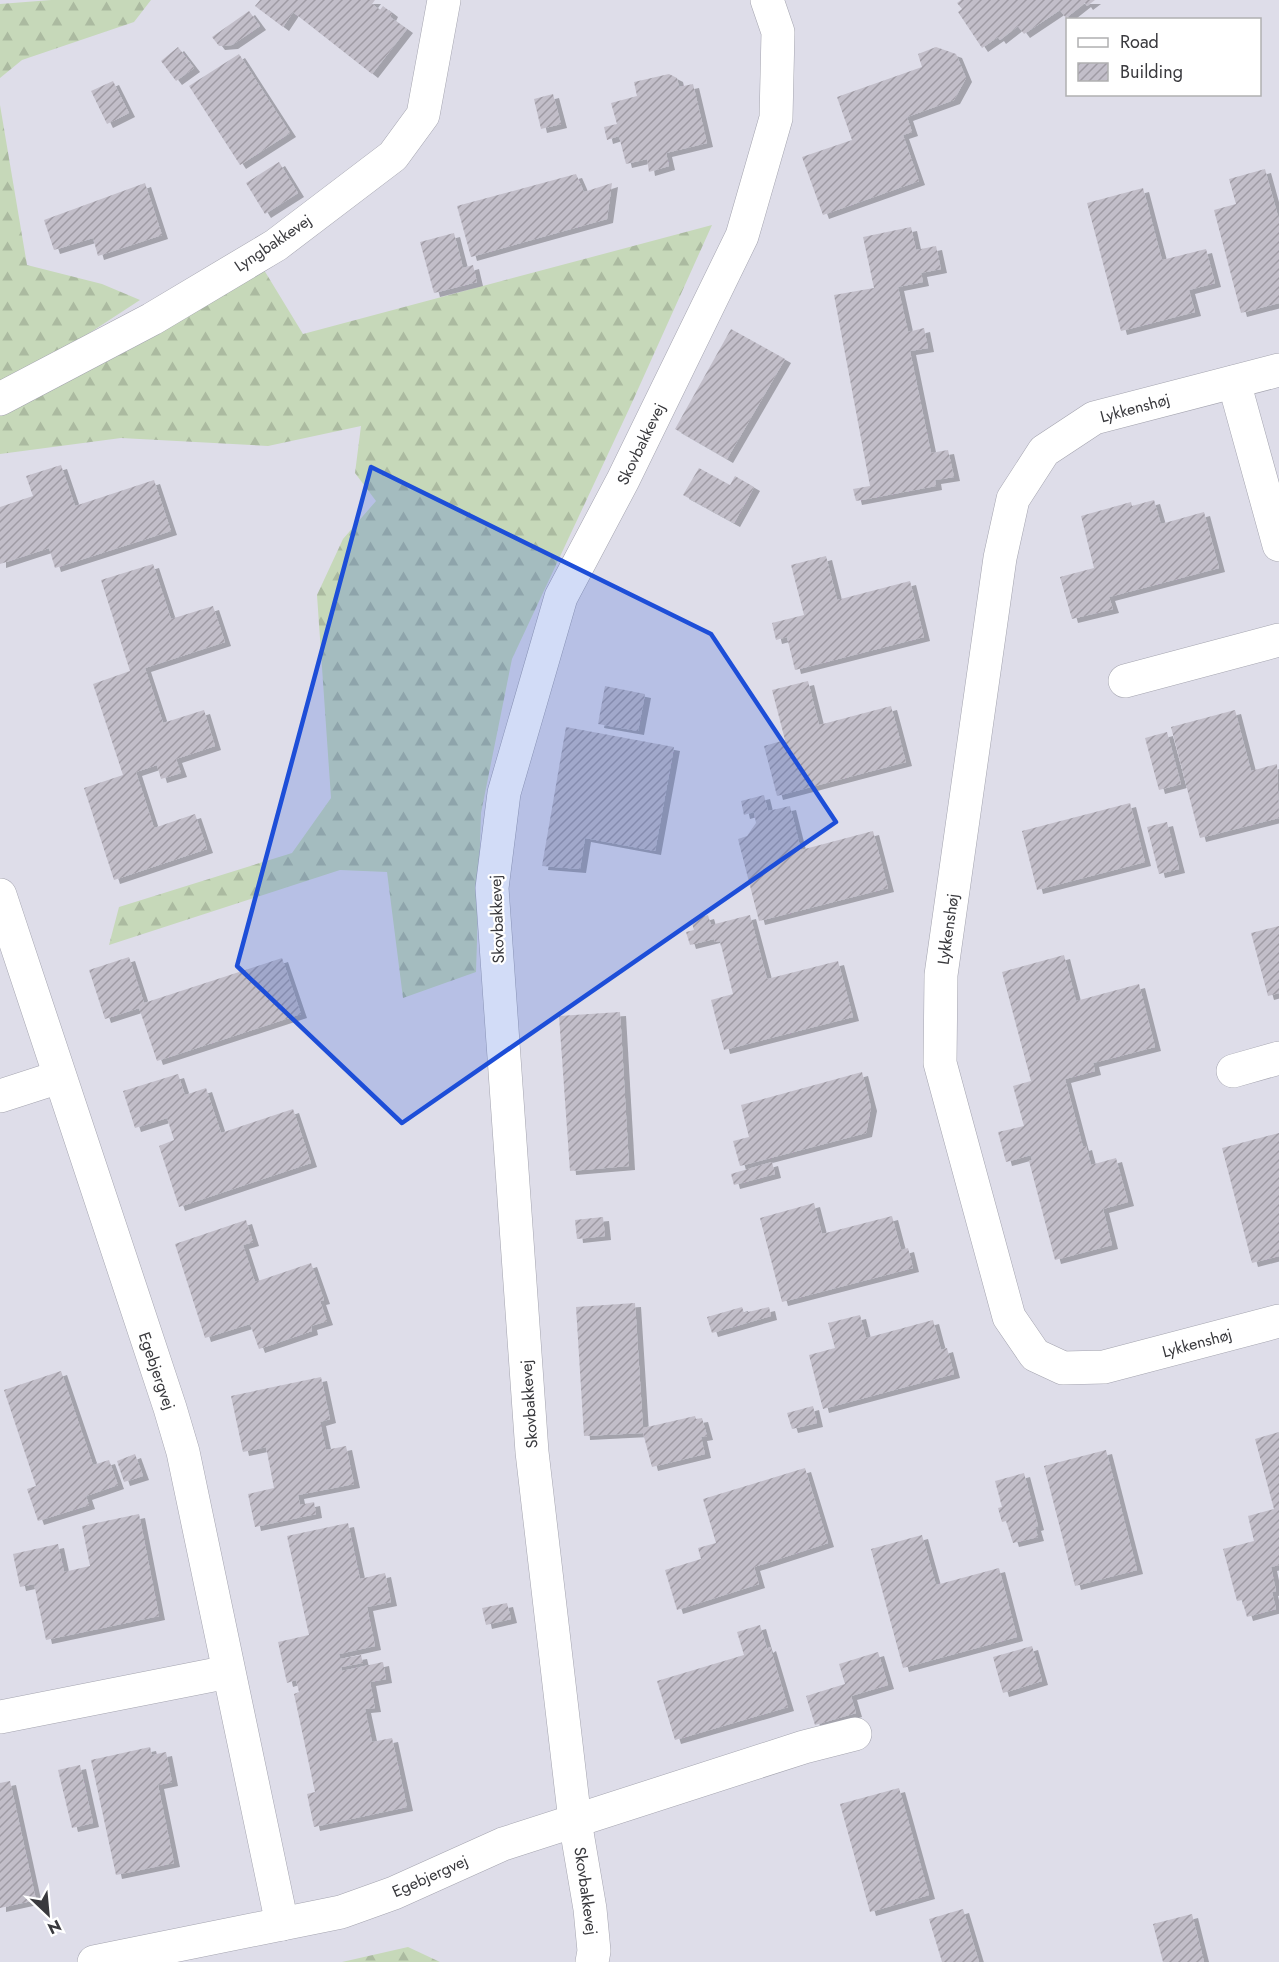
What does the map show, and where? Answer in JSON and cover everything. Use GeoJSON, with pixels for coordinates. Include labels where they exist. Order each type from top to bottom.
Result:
{"type":"FeatureCollection","features":[{"type":"Feature","properties":{"kind":"street","name":"Lyngbakkevej"},"geometry":{"type":"LineString","coordinates":[[0,399],[152,319],[276,244],[393,156],[423,114],[444,0]]}},
{"type":"Feature","properties":{"kind":"street","name":"Skovbakkevej"},"geometry":{"type":"LineString","coordinates":[[592,1962],[594,1951],[590,1909],[575,1821],[532,1452],[492,888],[504,794],[561,597],[623,480],[742,236],[776,118],[778,32],[767,0]]}},
{"type":"Feature","properties":{"kind":"street","name":"Lykkenshøj"},"geometry":{"type":"LineString","coordinates":[[1279,370],[1094,418],[1044,451],[1013,498],[1000,558],[941,975],[940,1063],[1009,1317],[1035,1355],[1063,1368],[1104,1367],[1279,1321]]}},
{"type":"Feature","properties":{"kind":"street"},"geometry":{"type":"LineString","coordinates":[[1234,382],[1279,545]]}},
{"type":"Feature","properties":{"kind":"street"},"geometry":{"type":"LineString","coordinates":[[1125,681],[1279,640]]}},
{"type":"Feature","properties":{"kind":"street","name":"Egebjergvej"},"geometry":{"type":"LineString","coordinates":[[0,895],[183,1452],[282,1924]]}},
{"type":"Feature","properties":{"kind":"street"},"geometry":{"type":"LineString","coordinates":[[1233,1071],[1279,1058]]}},
{"type":"Feature","properties":{"kind":"street"},"geometry":{"type":"LineString","coordinates":[[0,1096],[59,1077]]}},
{"type":"Feature","properties":{"kind":"street"},"geometry":{"type":"LineString","coordinates":[[0,1717],[228,1672]]}},
{"type":"Feature","properties":{"kind":"street"},"geometry":{"type":"LineString","coordinates":[[575,1821],[804,1747],[855,1734]]}},
{"type":"Feature","properties":{"kind":"street","name":"Egebjergvej"},"geometry":{"type":"LineString","coordinates":[[94,1962],[341,1911],[394,1893],[503,1844],[575,1821]]}},
{"type":"Feature","properties":{"kind":"highlighted area"},"geometry":{"type":"Polygon","coordinates":[[[371,467],[711,634],[836,822],[402,1123],[237,966],[371,467]]]}},
{"type":"Feature","properties":{"kind":"green space"},"geometry":{"type":"Polygon","coordinates":[[[51,0],[151,0],[134,22],[22,60],[0,78],[0,4],[51,0]]]}},
{"type":"Feature","properties":{"kind":"green space"},"geometry":{"type":"Polygon","coordinates":[[[0,105],[27,265],[102,284],[140,300],[19,379],[0,380],[0,105]]]}},
{"type":"Feature","properties":{"kind":"green space"},"geometry":{"type":"Polygon","coordinates":[[[712,225],[512,659],[481,813],[476,972],[403,998],[387,872],[340,870],[109,945],[119,907],[292,853],[331,798],[317,595],[343,539],[376,501],[355,473],[361,426],[268,446],[121,438],[0,454],[0,405],[264,270],[303,334],[712,225]]]}},
{"type":"Feature","properties":{"kind":"green space"},"geometry":{"type":"Polygon","coordinates":[[[408,1947],[440,1962],[342,1962],[408,1947]]]}},
{"type":"Feature","properties":{"kind":"building"},"geometry":{"type":"Polygon","coordinates":[[[260,0],[375,0],[372,4],[380,10],[383,6],[392,13],[390,17],[407,29],[372,74],[293,12],[283,27],[255,6],[260,0]]]}},
{"type":"Feature","properties":{"kind":"building"},"geometry":{"type":"Polygon","coordinates":[[[961,0],[1095,0],[1087,6],[1085,3],[1066,18],[1060,10],[1024,34],[1018,26],[1000,40],[998,37],[982,48],[958,12],[962,9],[957,3],[961,0]]]}},
{"type":"Feature","properties":{"kind":"building"},"geometry":{"type":"Polygon","coordinates":[[[249,11],[260,26],[232,45],[219,46],[212,37],[249,11]]]}},
{"type":"Feature","properties":{"kind":"building"},"geometry":{"type":"Polygon","coordinates":[[[178,47],[194,68],[176,81],[161,61],[178,47]]]}},
{"type":"Feature","properties":{"kind":"building"},"geometry":{"type":"Polygon","coordinates":[[[936,47],[956,54],[966,78],[954,100],[907,117],[912,132],[903,135],[919,181],[823,215],[802,157],[852,140],[837,97],[922,67],[918,54],[936,47]]]}},
{"type":"Feature","properties":{"kind":"building"},"geometry":{"type":"Polygon","coordinates":[[[239,54],[290,133],[240,165],[189,86],[239,54]]]}},
{"type":"Feature","properties":{"kind":"building"},"geometry":{"type":"Polygon","coordinates":[[[669,74],[677,78],[679,87],[693,84],[707,143],[666,153],[669,166],[649,172],[647,159],[626,164],[619,136],[607,140],[604,127],[617,124],[611,103],[637,96],[634,82],[669,74]]]}},
{"type":"Feature","properties":{"kind":"building"},"geometry":{"type":"Polygon","coordinates":[[[113,81],[129,113],[107,124],[91,91],[113,81]]]}},
{"type":"Feature","properties":{"kind":"building"},"geometry":{"type":"Polygon","coordinates":[[[553,94],[561,124],[541,129],[534,99],[553,94]]]}},
{"type":"Feature","properties":{"kind":"building"},"geometry":{"type":"Polygon","coordinates":[[[279,162],[298,193],[265,214],[246,183],[279,162]]]}},
{"type":"Feature","properties":{"kind":"building"},"geometry":{"type":"Polygon","coordinates":[[[1265,169],[1279,220],[1279,303],[1241,313],[1214,210],[1236,204],[1229,179],[1265,169]]]}},
{"type":"Feature","properties":{"kind":"building"},"geometry":{"type":"Polygon","coordinates":[[[576,174],[584,192],[612,183],[607,219],[471,257],[457,206],[576,174]]]}},
{"type":"Feature","properties":{"kind":"building"},"geometry":{"type":"Polygon","coordinates":[[[145,183],[162,235],[98,256],[93,238],[54,250],[44,220],[145,183]]]}},
{"type":"Feature","properties":{"kind":"building"},"geometry":{"type":"Polygon","coordinates":[[[1143,188],[1162,260],[1206,249],[1215,283],[1189,290],[1195,312],[1121,331],[1087,203],[1143,188]]]}},
{"type":"Feature","properties":{"kind":"building"},"geometry":{"type":"Polygon","coordinates":[[[911,227],[916,250],[936,246],[941,269],[921,273],[923,282],[898,287],[908,332],[924,328],[928,348],[910,351],[931,453],[948,450],[954,477],[935,480],[936,486],[856,501],[853,489],[870,486],[834,295],[874,288],[863,237],[911,227]]]}},
{"type":"Feature","properties":{"kind":"building"},"geometry":{"type":"Polygon","coordinates":[[[454,233],[463,268],[473,265],[477,282],[434,293],[420,242],[454,233]]]}},
{"type":"Feature","properties":{"kind":"building"},"geometry":{"type":"Polygon","coordinates":[[[731,329],[785,359],[727,459],[675,429],[731,329]]]}},
{"type":"Feature","properties":{"kind":"building"},"geometry":{"type":"Polygon","coordinates":[[[61,465],[75,506],[154,480],[171,531],[55,568],[49,548],[0,564],[0,507],[33,496],[26,476],[61,465]]]}},
{"type":"Feature","properties":{"kind":"building"},"geometry":{"type":"Polygon","coordinates":[[[699,468],[730,485],[735,476],[754,487],[734,523],[683,495],[699,468]]]}},
{"type":"Feature","properties":{"kind":"building"},"geometry":{"type":"Polygon","coordinates":[[[1154,500],[1161,524],[1204,512],[1219,568],[1109,597],[1113,609],[1072,619],[1060,577],[1094,568],[1081,516],[1131,502],[1132,506],[1154,500]]]}},
{"type":"Feature","properties":{"kind":"building"},"geometry":{"type":"Polygon","coordinates":[[[826,556],[837,600],[910,581],[924,637],[795,670],[787,637],[776,640],[772,623],[804,615],[791,565],[826,556]]]}},
{"type":"Feature","properties":{"kind":"building"},"geometry":{"type":"Polygon","coordinates":[[[153,564],[171,619],[213,606],[225,642],[145,668],[163,723],[204,710],[215,746],[176,759],[181,773],[161,779],[157,765],[136,772],[154,828],[195,814],[207,849],[114,880],[84,788],[123,775],[93,684],[130,671],[101,580],[153,564]]]}},
{"type":"Feature","properties":{"kind":"building"},"geometry":{"type":"Polygon","coordinates":[[[808,681],[819,725],[891,706],[906,762],[777,796],[764,746],[785,740],[772,690],[808,681]]]}},
{"type":"Feature","properties":{"kind":"building"},"geometry":{"type":"Polygon","coordinates":[[[605,686],[645,694],[638,731],[598,724],[605,686]]]}},
{"type":"Feature","properties":{"kind":"building"},"geometry":{"type":"Polygon","coordinates":[[[1235,710],[1251,771],[1277,764],[1279,818],[1200,838],[1171,727],[1235,710]]]}},
{"type":"Feature","properties":{"kind":"building"},"geometry":{"type":"Polygon","coordinates":[[[566,727],[674,747],[655,851],[585,838],[580,869],[542,866],[566,727]]]}},
{"type":"Feature","properties":{"kind":"building"},"geometry":{"type":"Polygon","coordinates":[[[1167,732],[1181,784],[1159,790],[1145,738],[1167,732]]]}},
{"type":"Feature","properties":{"kind":"building"},"geometry":{"type":"Polygon","coordinates":[[[764,795],[768,811],[790,806],[801,850],[873,831],[888,888],[759,921],[738,839],[747,836],[756,823],[754,812],[744,815],[741,801],[764,795]]]}},
{"type":"Feature","properties":{"kind":"building"},"geometry":{"type":"Polygon","coordinates":[[[1130,803],[1145,862],[1037,890],[1022,831],[1130,803]]]}},
{"type":"Feature","properties":{"kind":"building"},"geometry":{"type":"Polygon","coordinates":[[[1167,822],[1179,869],[1159,874],[1147,827],[1167,822]]]}},
{"type":"Feature","properties":{"kind":"building"},"geometry":{"type":"Polygon","coordinates":[[[708,915],[711,925],[750,915],[767,979],[838,961],[853,1017],[724,1050],[711,1000],[733,994],[720,941],[715,942],[714,939],[690,945],[686,932],[694,930],[691,920],[708,915]]]}},
{"type":"Feature","properties":{"kind":"building"},"geometry":{"type":"Polygon","coordinates":[[[1279,926],[1279,993],[1268,996],[1251,933],[1279,926]]]}},
{"type":"Feature","properties":{"kind":"building"},"geometry":{"type":"Polygon","coordinates":[[[1064,955],[1076,1001],[1139,984],[1155,1047],[1093,1063],[1095,1071],[1065,1079],[1083,1147],[1086,1146],[1091,1165],[1116,1158],[1128,1202],[1103,1209],[1112,1245],[1055,1260],[1029,1161],[1032,1160],[1031,1155],[1006,1162],[998,1132],[1024,1126],[1013,1086],[1031,1081],[1002,972],[1064,955]]]}},
{"type":"Feature","properties":{"kind":"building"},"geometry":{"type":"Polygon","coordinates":[[[129,957],[144,1003],[282,958],[301,1014],[157,1061],[139,1008],[105,1019],[89,970],[129,957]]]}},
{"type":"Feature","properties":{"kind":"building"},"geometry":{"type":"Polygon","coordinates":[[[620,1012],[629,1166],[570,1171],[559,1016],[620,1012]]]}},
{"type":"Feature","properties":{"kind":"building"},"geometry":{"type":"Polygon","coordinates":[[[862,1072],[871,1107],[866,1133],[740,1166],[733,1141],[749,1137],[741,1105],[862,1072]]]}},
{"type":"Feature","properties":{"kind":"building"},"geometry":{"type":"Polygon","coordinates":[[[178,1074],[185,1095],[206,1088],[221,1133],[293,1109],[311,1163],[179,1207],[159,1146],[174,1140],[167,1118],[135,1128],[123,1091],[178,1074]]]}},
{"type":"Feature","properties":{"kind":"building"},"geometry":{"type":"Polygon","coordinates":[[[1279,1133],[1279,1256],[1252,1263],[1222,1148],[1279,1133]]]}},
{"type":"Feature","properties":{"kind":"building"},"geometry":{"type":"Polygon","coordinates":[[[772,1162],[775,1174],[734,1185],[731,1174],[772,1162]]]}},
{"type":"Feature","properties":{"kind":"building"},"geometry":{"type":"Polygon","coordinates":[[[814,1203],[822,1234],[892,1216],[901,1250],[908,1248],[913,1268],[782,1302],[760,1218],[814,1203]]]}},
{"type":"Feature","properties":{"kind":"building"},"geometry":{"type":"Polygon","coordinates":[[[603,1217],[605,1236],[577,1239],[575,1220],[603,1217]]]}},
{"type":"Feature","properties":{"kind":"building"},"geometry":{"type":"Polygon","coordinates":[[[246,1220],[253,1242],[243,1245],[255,1282],[311,1263],[324,1300],[320,1301],[327,1321],[311,1326],[312,1331],[259,1349],[250,1324],[205,1338],[175,1244],[246,1220]]]}},
{"type":"Feature","properties":{"kind":"building"},"geometry":{"type":"Polygon","coordinates":[[[635,1303],[643,1428],[695,1416],[696,1419],[702,1418],[707,1436],[701,1437],[705,1454],[652,1467],[643,1433],[584,1436],[576,1307],[635,1303]]]}},
{"type":"Feature","properties":{"kind":"building"},"geometry":{"type":"Polygon","coordinates":[[[742,1307],[744,1313],[769,1307],[771,1316],[712,1333],[707,1317],[742,1307]]]}},
{"type":"Feature","properties":{"kind":"building"},"geometry":{"type":"Polygon","coordinates":[[[860,1315],[866,1338],[933,1320],[941,1350],[947,1348],[954,1374],[823,1409],[809,1355],[835,1348],[828,1323],[860,1315]]]}},
{"type":"Feature","properties":{"kind":"building"},"geometry":{"type":"Polygon","coordinates":[[[61,1371],[93,1465],[109,1460],[118,1485],[86,1496],[89,1505],[38,1521],[27,1489],[36,1486],[4,1390],[61,1371]]]}},
{"type":"Feature","properties":{"kind":"building"},"geometry":{"type":"Polygon","coordinates":[[[321,1377],[330,1419],[320,1422],[326,1450],[346,1446],[354,1484],[298,1495],[300,1505],[314,1502],[316,1514],[255,1527],[248,1494],[274,1488],[266,1447],[243,1452],[231,1396],[321,1377]]]}},
{"type":"Feature","properties":{"kind":"building"},"geometry":{"type":"Polygon","coordinates":[[[813,1406],[817,1423],[792,1429],[787,1413],[813,1406]]]}},
{"type":"Feature","properties":{"kind":"building"},"geometry":{"type":"Polygon","coordinates":[[[1279,1432],[1279,1565],[1271,1567],[1276,1591],[1272,1592],[1276,1609],[1247,1617],[1242,1600],[1237,1601],[1223,1549],[1254,1541],[1248,1516],[1274,1509],[1255,1439],[1279,1432]]]}},
{"type":"Feature","properties":{"kind":"building"},"geometry":{"type":"Polygon","coordinates":[[[1106,1450],[1137,1570],[1075,1586],[1044,1466],[1106,1450]]]}},
{"type":"Feature","properties":{"kind":"building"},"geometry":{"type":"Polygon","coordinates":[[[135,1454],[143,1476],[124,1482],[117,1461],[135,1454]]]}},
{"type":"Feature","properties":{"kind":"building"},"geometry":{"type":"Polygon","coordinates":[[[805,1468],[828,1543],[754,1567],[759,1584],[677,1610],[665,1570],[701,1559],[698,1548],[716,1543],[703,1499],[805,1468]]]}},
{"type":"Feature","properties":{"kind":"building"},"geometry":{"type":"Polygon","coordinates":[[[1024,1473],[1038,1526],[1035,1527],[1038,1537],[1013,1543],[1006,1521],[1002,1522],[998,1508],[1002,1507],[995,1481],[1024,1473]]]}},
{"type":"Feature","properties":{"kind":"building"},"geometry":{"type":"Polygon","coordinates":[[[139,1514],[159,1616],[46,1640],[34,1584],[20,1587],[13,1554],[58,1544],[64,1572],[90,1566],[82,1526],[139,1514]]]}},
{"type":"Feature","properties":{"kind":"building"},"geometry":{"type":"Polygon","coordinates":[[[348,1523],[360,1579],[385,1573],[391,1602],[367,1607],[375,1646],[339,1654],[340,1659],[361,1655],[363,1663],[341,1667],[342,1671],[383,1662],[386,1679],[370,1682],[375,1708],[365,1709],[372,1742],[392,1738],[407,1807],[314,1827],[307,1794],[315,1792],[294,1694],[299,1692],[296,1680],[287,1683],[278,1642],[309,1635],[287,1536],[348,1523]]]}},
{"type":"Feature","properties":{"kind":"building"},"geometry":{"type":"Polygon","coordinates":[[[922,1535],[936,1585],[999,1568],[1017,1637],[903,1668],[871,1549],[922,1535]]]}},
{"type":"Feature","properties":{"kind":"building"},"geometry":{"type":"Polygon","coordinates":[[[507,1603],[511,1619],[486,1625],[482,1608],[507,1603]]]}},
{"type":"Feature","properties":{"kind":"building"},"geometry":{"type":"Polygon","coordinates":[[[760,1625],[767,1649],[770,1647],[788,1707],[675,1740],[657,1681],[744,1655],[737,1632],[760,1625]]]}},
{"type":"Feature","properties":{"kind":"building"},"geometry":{"type":"Polygon","coordinates":[[[1032,1646],[1042,1681],[1003,1693],[993,1657],[1032,1646]]]}},
{"type":"Feature","properties":{"kind":"building"},"geometry":{"type":"Polygon","coordinates":[[[878,1652],[888,1685],[851,1696],[856,1713],[815,1725],[806,1696],[845,1684],[839,1664],[878,1652]]]}},
{"type":"Feature","properties":{"kind":"building"},"geometry":{"type":"Polygon","coordinates":[[[150,1747],[152,1755],[166,1752],[172,1782],[158,1785],[174,1863],[116,1875],[91,1760],[150,1747]]]}},
{"type":"Feature","properties":{"kind":"building"},"geometry":{"type":"Polygon","coordinates":[[[80,1765],[93,1823],[72,1828],[58,1770],[80,1765]]]}},
{"type":"Feature","properties":{"kind":"building"},"geometry":{"type":"Polygon","coordinates":[[[10,1781],[36,1900],[0,1908],[0,1783],[10,1781]]]}},
{"type":"Feature","properties":{"kind":"building"},"geometry":{"type":"Polygon","coordinates":[[[899,1788],[929,1895],[870,1912],[840,1804],[899,1788]]]}},
{"type":"Feature","properties":{"kind":"building"},"geometry":{"type":"Polygon","coordinates":[[[963,1909],[979,1962],[942,1962],[929,1919],[963,1909]]]}},
{"type":"Feature","properties":{"kind":"building"},"geometry":{"type":"Polygon","coordinates":[[[1192,1914],[1204,1962],[1163,1962],[1153,1924],[1192,1914]]]}}]}
